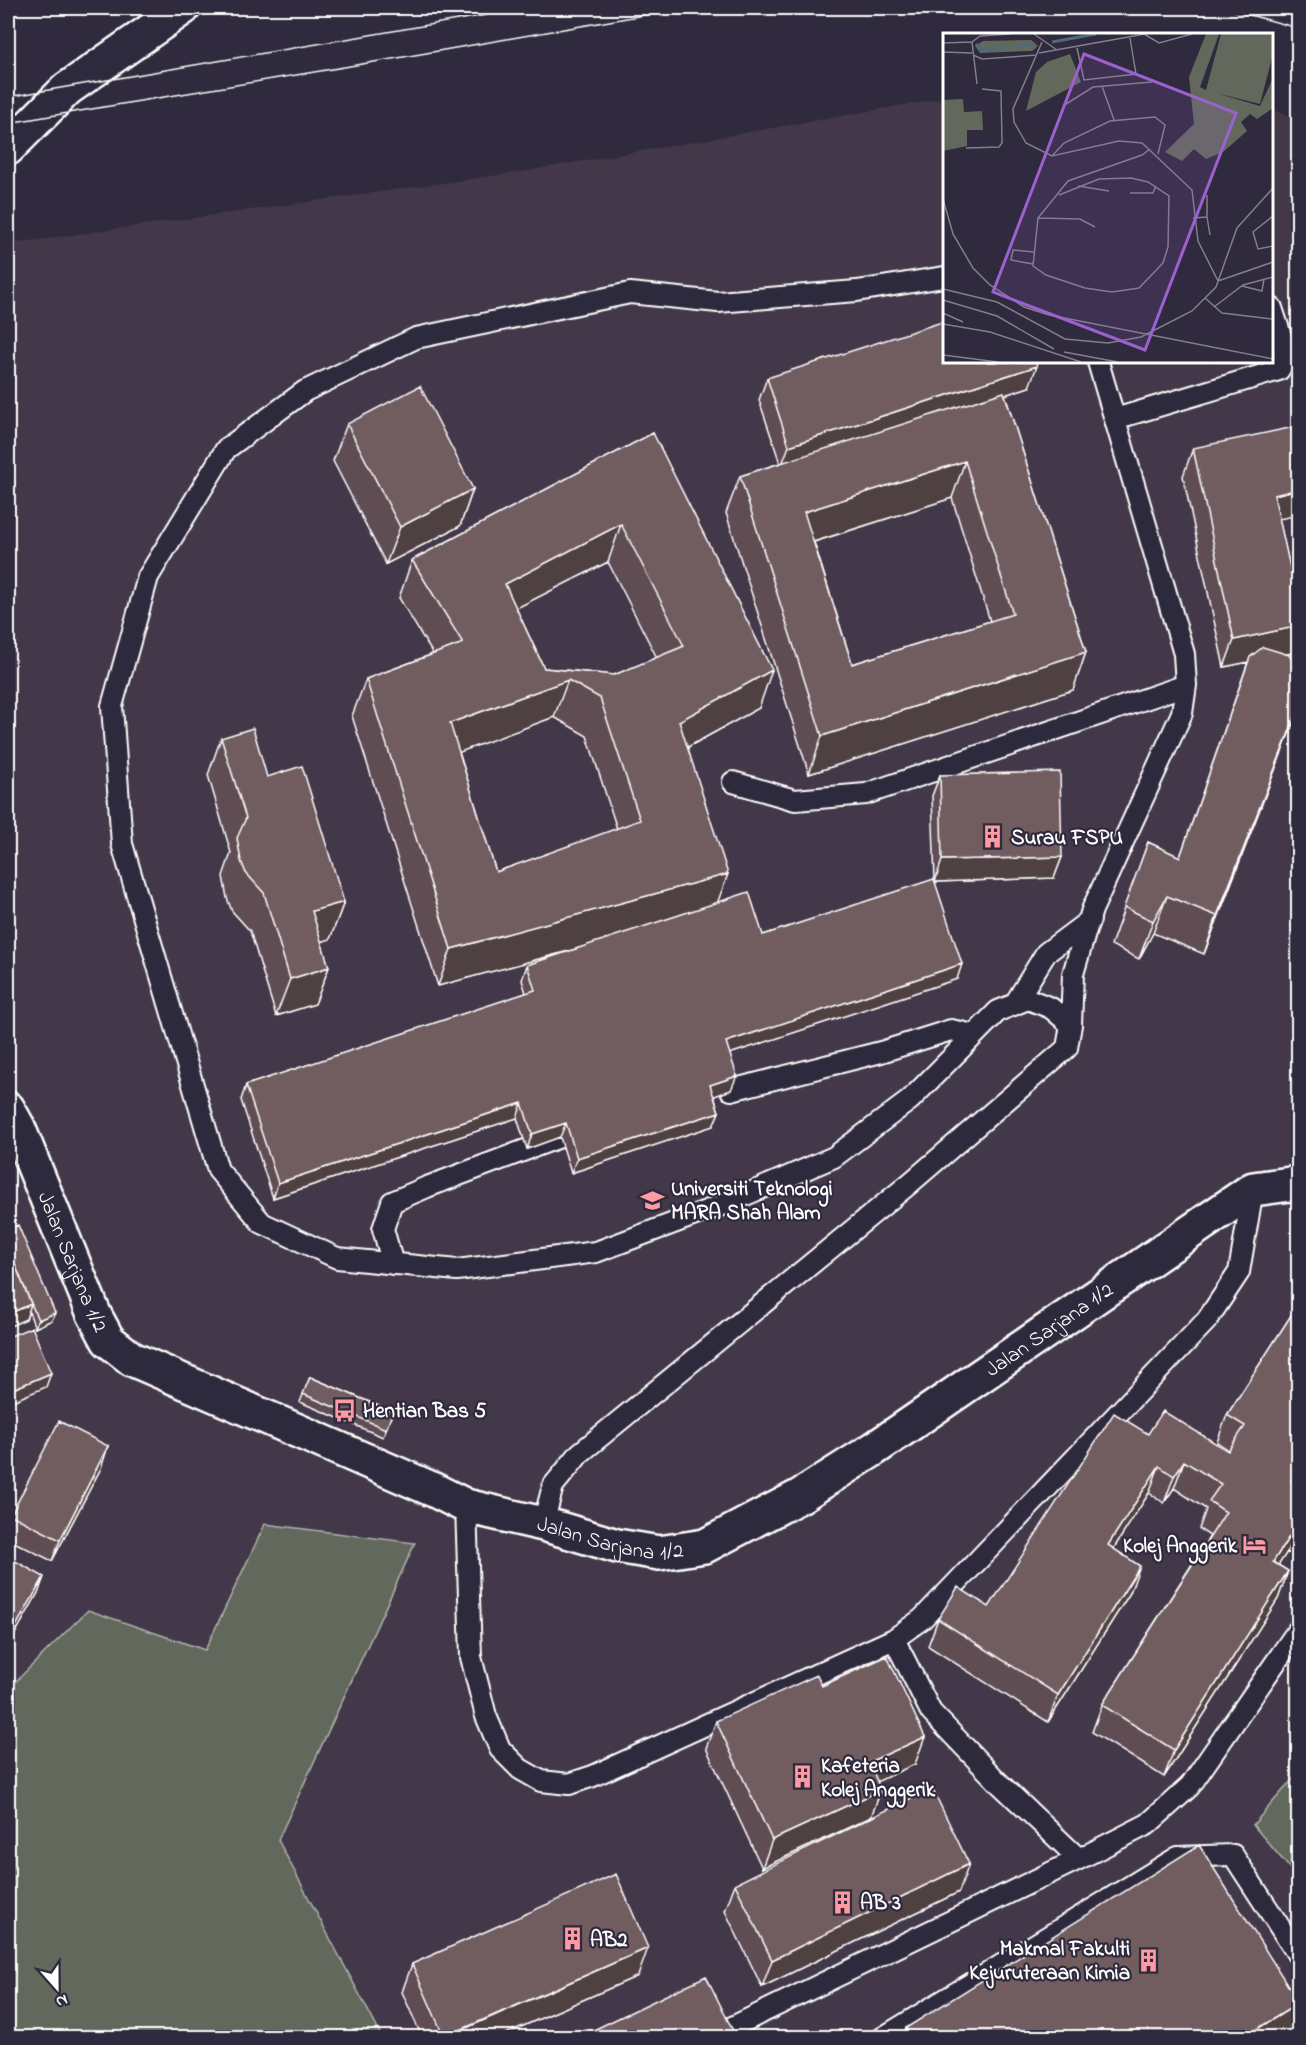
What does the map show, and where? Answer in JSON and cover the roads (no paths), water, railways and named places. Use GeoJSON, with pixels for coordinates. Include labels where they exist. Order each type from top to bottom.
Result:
{"type":"FeatureCollection","features":[{"type":"Feature","properties":{"kind":"street"},"geometry":{"type":"LineString","coordinates":[[8,148],[67,88],[183,8]]}},
{"type":"Feature","properties":{"kind":"street","name":"Jalan Sarjana 1/2"},"geometry":{"type":"LineString","coordinates":[[11,1122],[93,1314],[108,1340],[132,1359],[466,1506],[543,1524],[616,1546],[659,1553],[705,1546],[800,1496],[874,1449],[1253,1189],[1299,1183]]}},
{"type":"Feature","properties":{"kind":"lane"},"geometry":{"type":"LineString","coordinates":[[943,277],[857,291],[718,302],[630,293],[416,338],[305,391],[226,448],[148,577],[112,706],[122,844],[219,1170],[262,1223],[337,1258],[457,1270],[596,1252],[722,1205],[834,1156],[910,1100],[998,1011],[1028,999],[1051,1008],[1071,1026]]}},
{"type":"Feature","properties":{"kind":"lane"},"geometry":{"type":"LineString","coordinates":[[1115,419],[1279,370],[1285,355],[1273,312]]}},
{"type":"Feature","properties":{"kind":"lane"},"geometry":{"type":"LineString","coordinates":[[543,1524],[553,1486],[580,1453],[909,1184],[1067,1048],[1071,1026],[1073,974],[1092,910],[1182,713],[1186,685],[1184,654],[1098,363]]}},
{"type":"Feature","properties":{"kind":"lane"},"geometry":{"type":"LineString","coordinates":[[733,782],[795,800],[866,794],[1186,685]]}},
{"type":"Feature","properties":{"kind":"lane"},"geometry":{"type":"LineString","coordinates":[[1014,1005],[1046,953],[1090,920]]}},
{"type":"Feature","properties":{"kind":"lane"},"geometry":{"type":"LineString","coordinates":[[731,1090],[881,1052],[951,1030],[974,1035]]}},
{"type":"Feature","properties":{"kind":"lane"},"geometry":{"type":"LineString","coordinates":[[393,1264],[383,1229],[393,1202],[560,1137]]}},
{"type":"Feature","properties":{"kind":"lane"},"geometry":{"type":"LineString","coordinates":[[466,1506],[471,1657],[486,1716],[500,1749],[520,1769],[541,1781],[569,1784],[593,1776],[894,1639],[922,1619],[1207,1320],[1239,1272],[1253,1189]]}},
{"type":"Feature","properties":{"kind":"lane"},"geometry":{"type":"LineString","coordinates":[[722,2032],[1148,1824],[1190,1786],[1299,1630]]}},
{"type":"Feature","properties":{"kind":"lane"},"geometry":{"type":"LineString","coordinates":[[894,1639],[931,1712],[1000,1784],[1079,1859]]}},
{"type":"Feature","properties":{"kind":"lane"},"geometry":{"type":"LineString","coordinates":[[882,2037],[1178,1857],[1233,1855],[1299,1955]]}},
{"type":"Feature","properties":{"kind":"tram line"},"geometry":{"type":"LineString","coordinates":[[8,97],[527,8]]}},
{"type":"Feature","properties":{"kind":"tram line"},"geometry":{"type":"LineString","coordinates":[[8,123],[684,8]]}},
{"type":"Feature","properties":{"kind":"tram line"},"geometry":{"type":"LineString","coordinates":[[1224,8],[1298,28]]}},
{"type":"Feature","properties":{"kind":"place","name":"Surau FSPU"},"geometry":{"type":"Point","coordinates":[993,837]}},
{"type":"Feature","properties":{"kind":"place","name":"Universiti Teknologi MARA Shah Alam"},"geometry":{"type":"Point","coordinates":[653,1200]}},
{"type":"Feature","properties":{"kind":"place","name":"Hentian Bas 5"},"geometry":{"type":"Point","coordinates":[345,1410]}},
{"type":"Feature","properties":{"kind":"place","name":"Kolej Anggerik"},"geometry":{"type":"Point","coordinates":[1255,1545]}},
{"type":"Feature","properties":{"kind":"place","name":"Kafeteria Kolej Anggerik"},"geometry":{"type":"Point","coordinates":[803,1777]}},
{"type":"Feature","properties":{"kind":"place","name":"AB 3"},"geometry":{"type":"Point","coordinates":[842,1902]}},
{"type":"Feature","properties":{"kind":"place","name":"AB2"},"geometry":{"type":"Point","coordinates":[572,1939]}},
{"type":"Feature","properties":{"kind":"place","name":"Makmal Fakulti Kejuruteraan Kimia"},"geometry":{"type":"Point","coordinates":[1148,1960]}}]}
